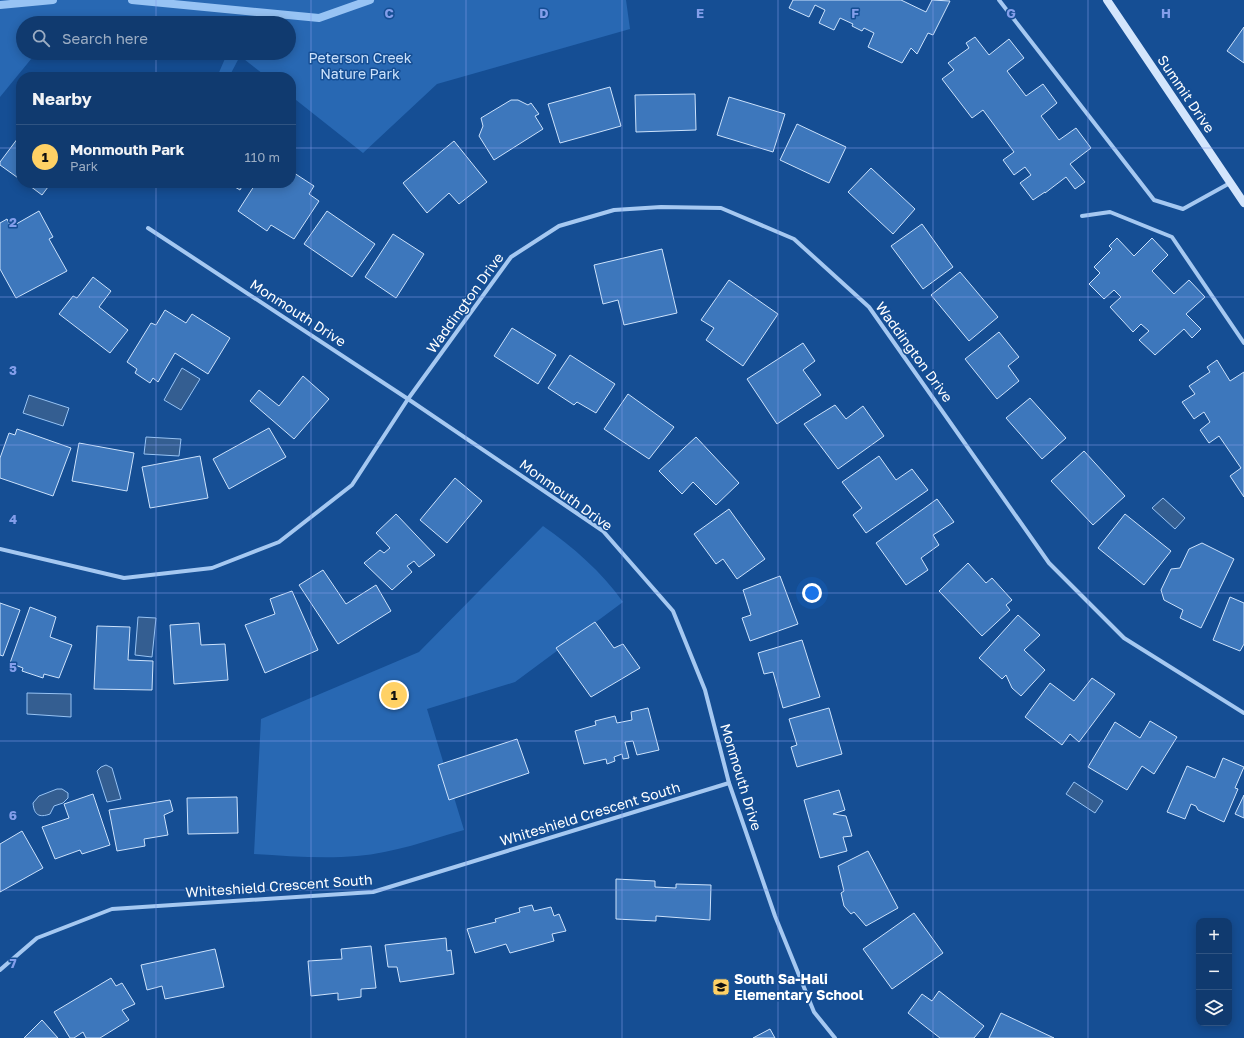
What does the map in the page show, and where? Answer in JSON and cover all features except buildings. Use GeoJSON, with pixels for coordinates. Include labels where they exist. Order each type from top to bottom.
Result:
{"type":"FeatureCollection","features":[{"type":"Feature","properties":{"kind":"main road","name":"Summit Drive"},"geometry":{"type":"LineString","coordinates":[[1107,0],[1244,203]]}},
{"type":"Feature","properties":{"kind":"street"},"geometry":{"type":"LineString","coordinates":[[999,0],[1154,200],[1183,209],[1230,183]]}},
{"type":"Feature","properties":{"kind":"street","name":"Waddington Drive"},"geometry":{"type":"LineString","coordinates":[[0,549],[124,578],[212,568],[279,542],[352,485],[408,399],[511,257],[559,226],[614,210],[661,207],[721,208],[794,240],[869,307],[1049,562],[1124,638],[1244,713]]}},
{"type":"Feature","properties":{"kind":"street"},"geometry":{"type":"LineString","coordinates":[[1082,216],[1110,212],[1172,237],[1244,343]]}},
{"type":"Feature","properties":{"kind":"street","name":"Monmouth Drive"},"geometry":{"type":"LineString","coordinates":[[148,228],[408,399],[603,531],[673,611],[705,690],[728,783],[775,916],[814,1012],[835,1038]]}},
{"type":"Feature","properties":{"kind":"street","name":"Whiteshield Crescent South"},"geometry":{"type":"LineString","coordinates":[[0,970],[37,938],[112,909],[373,892],[728,783]]}},
{"type":"Feature","properties":{"kind":"green space","name":"Peterson Creek Nature Park"},"geometry":{"type":"Polygon","coordinates":[[[0,0],[626,0],[630,29],[437,84],[363,153],[296,100],[296,72],[261,72],[245,60],[296,60],[296,16],[16,16],[16,60],[30,60],[20,72],[16,72],[16,77],[0,97],[0,0]]]}},
{"type":"Feature","properties":{"kind":"green space","name":"Peterson Creek Nature Park"},"geometry":{"type":"Polygon","coordinates":[[[224,60],[238,60],[232,72],[219,72],[224,60]]]}},
{"type":"Feature","properties":{"kind":"green space"},"geometry":{"type":"Polygon","coordinates":[[[543,526],[596,570],[623,602],[515,682],[427,709],[464,830],[411,846],[357,856],[318,857],[254,854],[261,719],[419,652],[543,526]]]}},
{"type":"Feature","properties":{"kind":"shaded area"},"geometry":{"type":"Polygon","coordinates":[[[182,368],[200,379],[181,410],[164,400],[182,368]]]}},
{"type":"Feature","properties":{"kind":"shaded area"},"geometry":{"type":"Polygon","coordinates":[[[29,395],[69,408],[63,426],[23,413],[29,395]]]}},
{"type":"Feature","properties":{"kind":"shaded area"},"geometry":{"type":"Polygon","coordinates":[[[146,437],[181,439],[179,456],[144,454],[146,437]]]}},
{"type":"Feature","properties":{"kind":"shaded area"},"geometry":{"type":"Polygon","coordinates":[[[1163,498],[1185,518],[1175,529],[1152,508],[1163,498]]]}},
{"type":"Feature","properties":{"kind":"shaded area"},"geometry":{"type":"Polygon","coordinates":[[[138,617],[156,618],[152,657],[135,655],[138,617]]]}},
{"type":"Feature","properties":{"kind":"shaded area"},"geometry":{"type":"Polygon","coordinates":[[[27,693],[71,694],[71,717],[27,714],[27,693]]]}},
{"type":"Feature","properties":{"kind":"shaded area"},"geometry":{"type":"Polygon","coordinates":[[[106,765],[112,768],[121,799],[107,802],[97,771],[106,765]]]}},
{"type":"Feature","properties":{"kind":"shaded area"},"geometry":{"type":"Polygon","coordinates":[[[1074,782],[1103,801],[1095,813],[1066,794],[1074,782]]]}},
{"type":"Feature","properties":{"kind":"shaded area"},"geometry":{"type":"Polygon","coordinates":[[[57,789],[62,789],[68,793],[68,798],[63,803],[54,806],[50,814],[43,816],[36,813],[33,803],[39,796],[57,789]]]}},
{"type":"Feature","properties":{"kind":"waterway"},"geometry":{"type":"LineString","coordinates":[[0,5],[53,0]]}},
{"type":"Feature","properties":{"kind":"waterway"},"geometry":{"type":"LineString","coordinates":[[132,0],[319,18],[370,0]]}},
{"type":"Feature","properties":{"kind":"place","name":"Monmouth Park"},"geometry":{"type":"Point","coordinates":[394,695]}},
{"type":"Feature","properties":{"kind":"place","name":"South Sa-Hali Elementary School"},"geometry":{"type":"Point","coordinates":[721,987]}}]}
